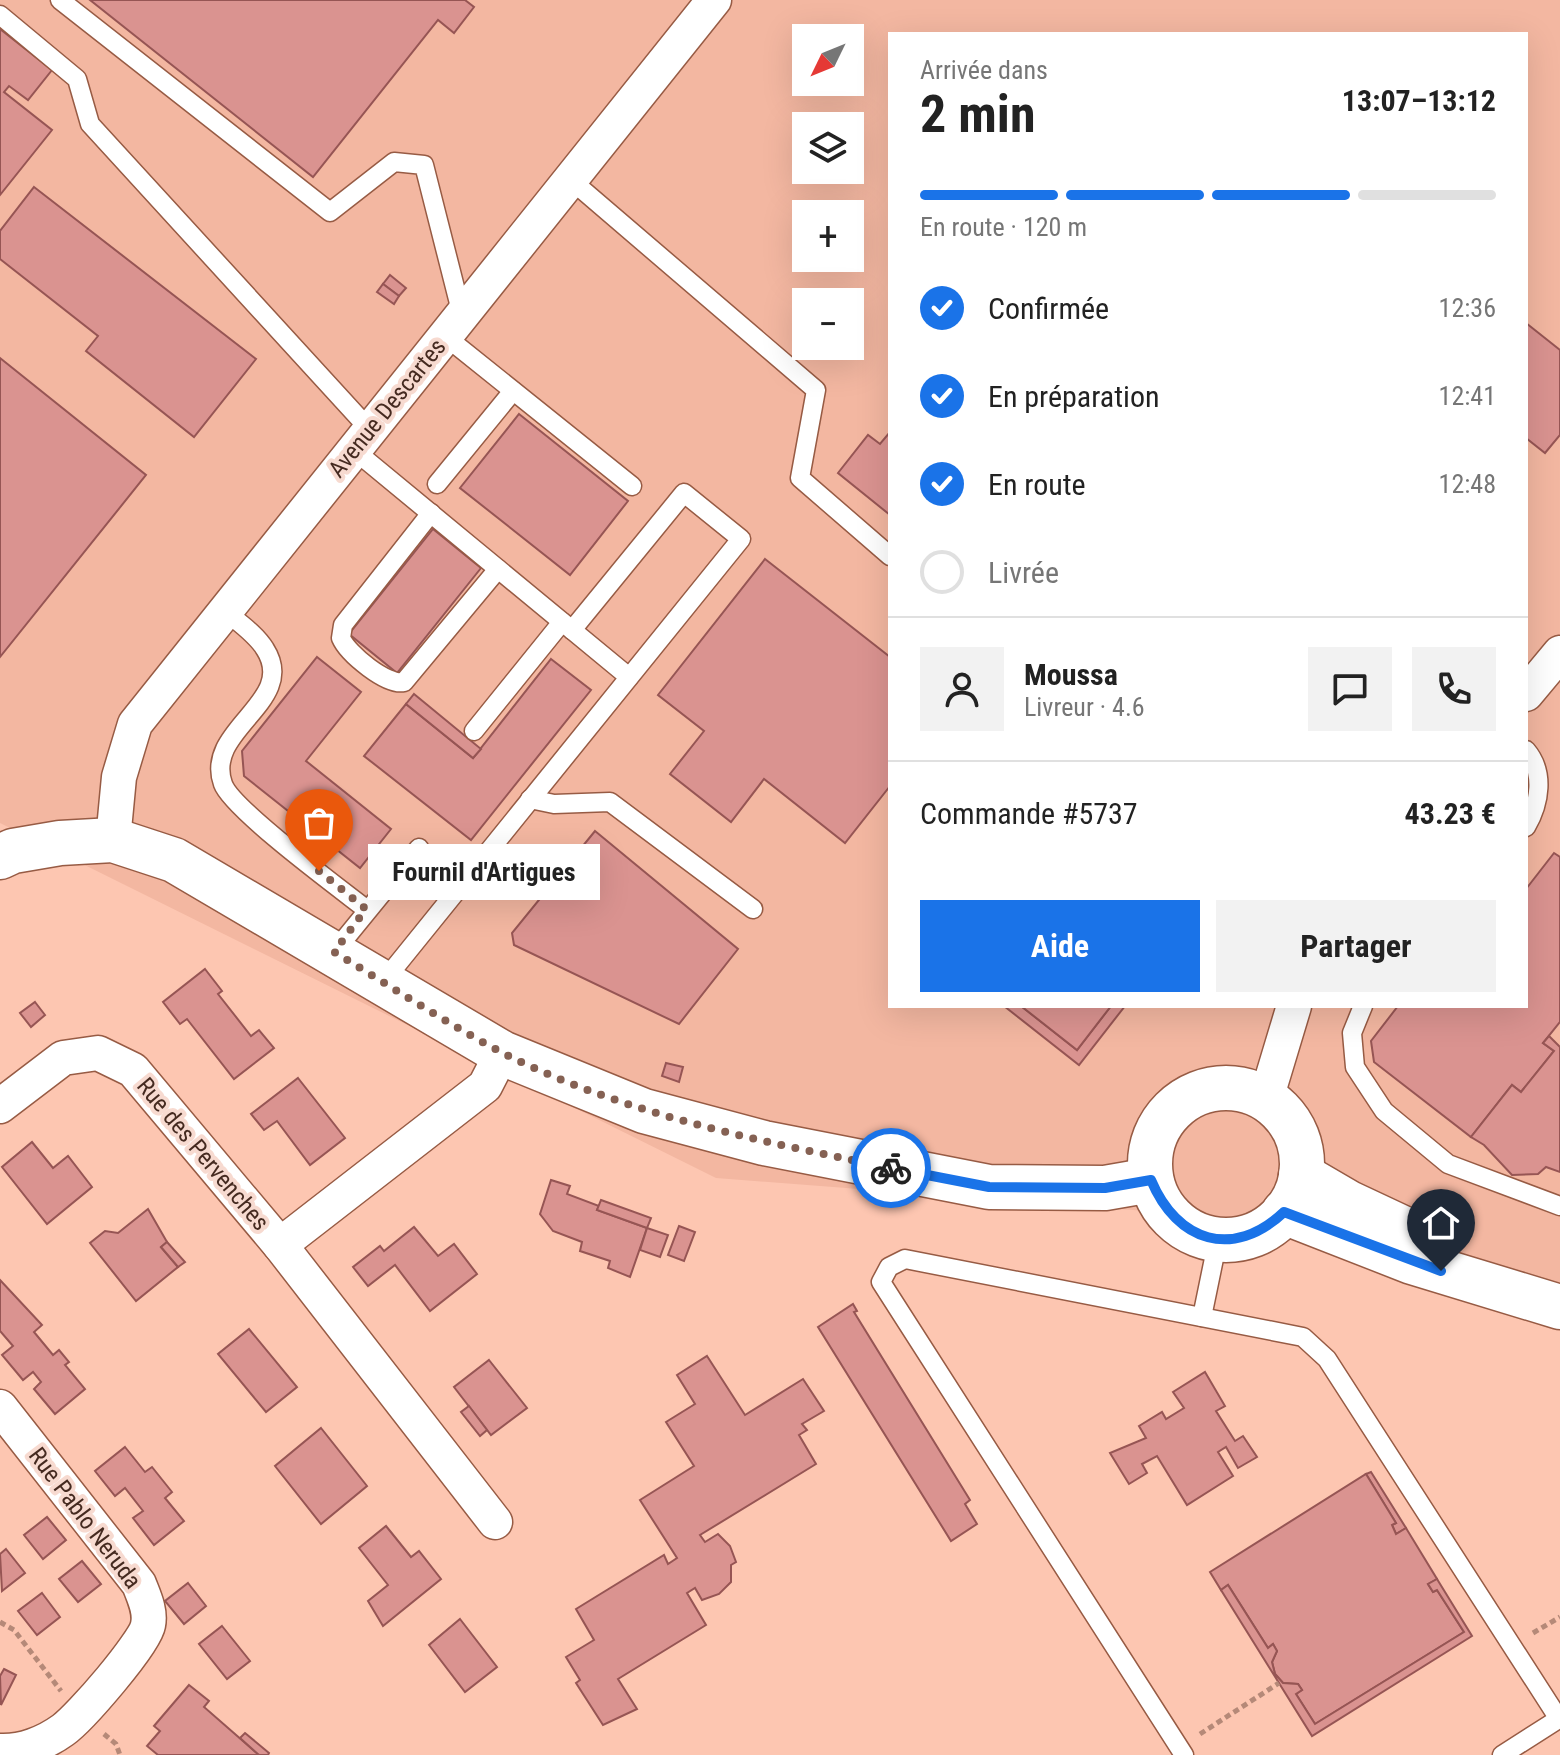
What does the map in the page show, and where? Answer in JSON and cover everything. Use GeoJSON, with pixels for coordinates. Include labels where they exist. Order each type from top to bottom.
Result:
{"type":"FeatureCollection","features":[{"type":"Feature","properties":{"kind":"street","name":"Avenue Descartes"},"geometry":{"type":"LineString","coordinates":[[113,840],[119,777],[135,724],[714,0]]}},
{"type":"Feature","properties":{"kind":"street"},"geometry":{"type":"LineString","coordinates":[[1528,692],[1560,653]]}},
{"type":"Feature","properties":{"kind":"street"},"geometry":{"type":"LineString","coordinates":[[0,857],[13,851],[60,843],[113,840],[174,860],[502,1053],[644,1111],[764,1143],[989,1187],[1105,1188],[1151,1180]]}},
{"type":"Feature","properties":{"kind":"street"},"geometry":{"type":"LineString","coordinates":[[1266,1099],[1293,1008]]}},
{"type":"Feature","properties":{"kind":"street","name":"Rue des Pervenches"},"geometry":{"type":"LineString","coordinates":[[0,1106],[63,1058],[98,1053],[133,1070],[280,1245],[495,1522]]}},
{"type":"Feature","properties":{"kind":"street","name":"Rue des Pervenches"},"geometry":{"type":"LineString","coordinates":[[280,1245],[485,1086],[502,1053]]}},
{"type":"Feature","properties":{"kind":"street"},"geometry":{"type":"LineString","coordinates":[[1217,1088],[1242,1089],[1266,1099],[1288,1119],[1300,1146],[1293,1194],[1255,1234],[1218,1239],[1195,1233],[1175,1220],[1160,1202],[1151,1180],[1150,1155],[1157,1130],[1172,1109],[1193,1095],[1217,1088]]}},
{"type":"Feature","properties":{"kind":"street"},"geometry":{"type":"LineString","coordinates":[[1293,1194],[1349,1203],[1421,1237],[1560,1279]]}},
{"type":"Feature","properties":{"kind":"street"},"geometry":{"type":"LineString","coordinates":[[1293,1194],[1412,1262],[1560,1307]]}},
{"type":"Feature","properties":{"kind":"street","name":"Rue Pablo Neruda"},"geometry":{"type":"LineString","coordinates":[[0,1407],[139,1584],[148,1605],[148,1627],[135,1651],[65,1729],[38,1745],[0,1751]]}},
{"type":"Feature","properties":{"kind":"lane"},"geometry":{"type":"LineString","coordinates":[[60,0],[330,212],[394,162],[424,165],[454,326],[513,391],[632,486]]}},
{"type":"Feature","properties":{"kind":"lane"},"geometry":{"type":"LineString","coordinates":[[0,15],[77,79],[90,124],[362,440],[431,513],[629,677]]}},
{"type":"Feature","properties":{"kind":"lane"},"geometry":{"type":"LineString","coordinates":[[571,180],[816,390],[800,478],[888,554]]}},
{"type":"Feature","properties":{"kind":"lane"},"geometry":{"type":"LineString","coordinates":[[437,484],[513,391]]}},
{"type":"Feature","properties":{"kind":"lane"},"geometry":{"type":"LineString","coordinates":[[383,982],[741,539],[684,493],[474,731]]}},
{"type":"Feature","properties":{"kind":"lane"},"geometry":{"type":"LineString","coordinates":[[431,513],[343,625],[341,638],[348,648],[391,682],[404,682],[498,569]]}},
{"type":"Feature","properties":{"kind":"lane"},"geometry":{"type":"LineString","coordinates":[[225,611],[267,651],[272,672],[267,694],[224,747],[220,764],[223,784],[236,802],[366,909]]}},
{"type":"Feature","properties":{"kind":"lane"},"geometry":{"type":"LineString","coordinates":[[1528,754],[1539,779],[1535,811],[1528,823]]}},
{"type":"Feature","properties":{"kind":"lane"},"geometry":{"type":"LineString","coordinates":[[530,799],[554,804],[610,802],[753,909]]}},
{"type":"Feature","properties":{"kind":"lane"},"geometry":{"type":"LineString","coordinates":[[334,952],[366,909],[419,848]]}},
{"type":"Feature","properties":{"kind":"lane"},"geometry":{"type":"LineString","coordinates":[[1362,1008],[1352,1033],[1355,1067],[1384,1111],[1448,1164],[1560,1206]]}},
{"type":"Feature","properties":{"kind":"lane"},"geometry":{"type":"LineString","coordinates":[[1202,1317],[1218,1239]]}},
{"type":"Feature","properties":{"kind":"lane"},"geometry":{"type":"LineString","coordinates":[[1181,1752],[881,1282],[889,1267],[905,1259],[1303,1337],[1327,1359],[1560,1719],[1502,1755]]}},
{"type":"Feature","properties":{"kind":"path"},"geometry":{"type":"LineString","coordinates":[[1541,1645],[1533,1633],[1560,1617]]}},
{"type":"Feature","properties":{"kind":"path"},"geometry":{"type":"LineString","coordinates":[[1181,1752],[1279,1683]]}},
{"type":"Feature","properties":{"kind":"shaded area"},"geometry":{"type":"Polygon","coordinates":[[[0,0],[1560,0],[1560,1302],[1224,1217],[716,1178],[0,823],[0,0]]]}},
{"type":"Feature","properties":{"kind":"building"},"geometry":{"type":"Polygon","coordinates":[[[90,0],[465,0],[474,7],[454,33],[438,20],[313,177],[90,0]]]}},
{"type":"Feature","properties":{"kind":"building"},"geometry":{"type":"Polygon","coordinates":[[[0,29],[52,70],[28,100],[9,86],[4,92],[52,130],[0,195],[0,29]]]}},
{"type":"Feature","properties":{"kind":"building"},"geometry":{"type":"Polygon","coordinates":[[[34,187],[256,359],[194,437],[86,351],[98,336],[0,259],[0,231],[34,187]]]}},
{"type":"Feature","properties":{"kind":"building"},"geometry":{"type":"Polygon","coordinates":[[[390,275],[406,288],[399,296],[383,284],[390,275]]]}},
{"type":"Feature","properties":{"kind":"building"},"geometry":{"type":"Polygon","coordinates":[[[383,284],[399,296],[394,304],[377,292],[383,284]]]}},
{"type":"Feature","properties":{"kind":"building"},"geometry":{"type":"Polygon","coordinates":[[[1528,325],[1560,350],[1560,435],[1545,453],[1528,440],[1528,325]]]}},
{"type":"Feature","properties":{"kind":"building"},"geometry":{"type":"Polygon","coordinates":[[[0,358],[146,475],[0,657],[0,358]]]}},
{"type":"Feature","properties":{"kind":"building"},"geometry":{"type":"Polygon","coordinates":[[[519,414],[628,501],[570,575],[460,488],[519,414]]]}},
{"type":"Feature","properties":{"kind":"building"},"geometry":{"type":"Polygon","coordinates":[[[888,434],[888,513],[838,473],[868,435],[880,444],[888,434]]]}},
{"type":"Feature","properties":{"kind":"building"},"geometry":{"type":"Polygon","coordinates":[[[433,529],[481,568],[397,673],[349,634],[433,529]]]}},
{"type":"Feature","properties":{"kind":"building"},"geometry":{"type":"Polygon","coordinates":[[[765,559],[888,655],[888,789],[845,843],[764,779],[731,822],[670,774],[704,731],[658,695],[765,559]]]}},
{"type":"Feature","properties":{"kind":"building"},"geometry":{"type":"Polygon","coordinates":[[[317,657],[361,692],[306,761],[391,829],[360,868],[244,776],[242,751],[317,657]]]}},
{"type":"Feature","properties":{"kind":"building"},"geometry":{"type":"Polygon","coordinates":[[[551,659],[591,690],[471,840],[364,756],[406,704],[473,758],[551,659]]]}},
{"type":"Feature","properties":{"kind":"building"},"geometry":{"type":"Polygon","coordinates":[[[414,694],[481,749],[473,758],[406,704],[414,694]]]}},
{"type":"Feature","properties":{"kind":"building"},"geometry":{"type":"Polygon","coordinates":[[[595,831],[738,949],[679,1024],[514,945],[512,933],[595,831]]]}},
{"type":"Feature","properties":{"kind":"building"},"geometry":{"type":"Polygon","coordinates":[[[1554,853],[1560,857],[1560,1022],[1543,1043],[1554,1051],[1521,1092],[1512,1085],[1471,1137],[1374,1062],[1371,1041],[1396,1008],[1528,1008],[1528,886],[1554,853]]]}},
{"type":"Feature","properties":{"kind":"building"},"geometry":{"type":"Polygon","coordinates":[[[205,969],[222,991],[218,994],[251,1036],[259,1030],[274,1048],[234,1079],[187,1019],[180,1024],[163,1002],[205,969]]]}},
{"type":"Feature","properties":{"kind":"building"},"geometry":{"type":"Polygon","coordinates":[[[35,1002],[45,1015],[31,1027],[20,1013],[35,1002]]]}},
{"type":"Feature","properties":{"kind":"building"},"geometry":{"type":"Polygon","coordinates":[[[1007,1008],[1024,1008],[1077,1050],[1109,1008],[1123,1008],[1079,1065],[1007,1008]]]}},
{"type":"Feature","properties":{"kind":"building"},"geometry":{"type":"Polygon","coordinates":[[[1024,1008],[1109,1008],[1077,1050],[1024,1008]]]}},
{"type":"Feature","properties":{"kind":"building"},"geometry":{"type":"Polygon","coordinates":[[[1549,1036],[1560,1047],[1560,1172],[1546,1167],[1538,1174],[1512,1175],[1484,1145],[1471,1137],[1512,1085],[1521,1092],[1554,1051],[1543,1043],[1549,1036]]]}},
{"type":"Feature","properties":{"kind":"building"},"geometry":{"type":"Polygon","coordinates":[[[666,1063],[683,1067],[679,1082],[662,1076],[666,1063]]]}},
{"type":"Feature","properties":{"kind":"building"},"geometry":{"type":"Polygon","coordinates":[[[298,1078],[345,1138],[310,1165],[277,1121],[264,1130],[251,1114],[298,1078]]]}},
{"type":"Feature","properties":{"kind":"building"},"geometry":{"type":"Polygon","coordinates":[[[32,1142],[53,1168],[68,1156],[92,1187],[47,1224],[2,1167],[32,1142]]]}},
{"type":"Feature","properties":{"kind":"building"},"geometry":{"type":"Polygon","coordinates":[[[551,1180],[570,1186],[567,1194],[599,1206],[597,1210],[647,1228],[630,1277],[608,1268],[610,1261],[580,1251],[582,1242],[553,1231],[540,1214],[551,1180]]]}},
{"type":"Feature","properties":{"kind":"building"},"geometry":{"type":"Polygon","coordinates":[[[601,1200],[651,1218],[647,1228],[597,1210],[601,1200]]]}},
{"type":"Feature","properties":{"kind":"building"},"geometry":{"type":"Polygon","coordinates":[[[148,1209],[167,1242],[161,1247],[178,1267],[136,1301],[90,1243],[105,1231],[118,1233],[148,1209]]]}},
{"type":"Feature","properties":{"kind":"building"},"geometry":{"type":"Polygon","coordinates":[[[679,1226],[695,1232],[684,1261],[668,1255],[679,1226]]]}},
{"type":"Feature","properties":{"kind":"building"},"geometry":{"type":"Polygon","coordinates":[[[414,1227],[438,1256],[454,1244],[477,1274],[430,1311],[395,1265],[368,1286],[353,1267],[380,1246],[384,1251],[414,1227]]]}},
{"type":"Feature","properties":{"kind":"building"},"geometry":{"type":"Polygon","coordinates":[[[647,1228],[668,1235],[660,1257],[640,1250],[647,1228]]]}},
{"type":"Feature","properties":{"kind":"building"},"geometry":{"type":"Polygon","coordinates":[[[167,1242],[185,1262],[178,1267],[161,1247],[167,1242]]]}},
{"type":"Feature","properties":{"kind":"building"},"geometry":{"type":"Polygon","coordinates":[[[0,1280],[42,1325],[34,1332],[53,1355],[59,1350],[69,1362],[65,1365],[85,1389],[55,1414],[34,1389],[41,1382],[33,1372],[23,1380],[2,1355],[13,1346],[0,1331],[0,1280]]]}},
{"type":"Feature","properties":{"kind":"building"},"geometry":{"type":"Polygon","coordinates":[[[853,1304],[857,1311],[854,1312],[970,1500],[965,1504],[977,1524],[951,1541],[818,1327],[853,1304]]]}},
{"type":"Feature","properties":{"kind":"building"},"geometry":{"type":"Polygon","coordinates":[[[249,1329],[297,1387],[266,1412],[218,1354],[249,1329]]]}},
{"type":"Feature","properties":{"kind":"building"},"geometry":{"type":"Polygon","coordinates":[[[707,1356],[745,1415],[803,1379],[824,1411],[802,1424],[807,1430],[799,1435],[816,1464],[700,1535],[705,1542],[718,1534],[730,1546],[736,1562],[731,1565],[731,1582],[719,1594],[702,1600],[695,1588],[687,1593],[706,1625],[618,1679],[637,1709],[603,1725],[576,1683],[580,1680],[566,1657],[594,1640],[576,1609],[664,1555],[668,1564],[677,1558],[640,1500],[694,1466],[666,1422],[695,1404],[677,1375],[707,1356]]]}},
{"type":"Feature","properties":{"kind":"building"},"geometry":{"type":"Polygon","coordinates":[[[489,1360],[527,1408],[491,1435],[454,1387],[489,1360]]]}},
{"type":"Feature","properties":{"kind":"building"},"geometry":{"type":"Polygon","coordinates":[[[1205,1372],[1225,1406],[1216,1411],[1235,1441],[1243,1436],[1257,1457],[1238,1468],[1226,1447],[1218,1452],[1233,1476],[1187,1505],[1157,1456],[1142,1464],[1147,1473],[1129,1484],[1110,1453],[1146,1438],[1139,1426],[1162,1412],[1166,1419],[1184,1408],[1173,1392],[1205,1372]]]}},
{"type":"Feature","properties":{"kind":"building"},"geometry":{"type":"Polygon","coordinates":[[[469,1406],[487,1430],[480,1436],[461,1412],[469,1406]]]}},
{"type":"Feature","properties":{"kind":"building"},"geometry":{"type":"Polygon","coordinates":[[[321,1428],[367,1486],[321,1524],[275,1466],[321,1428]]]}},
{"type":"Feature","properties":{"kind":"building"},"geometry":{"type":"Polygon","coordinates":[[[125,1447],[145,1472],[152,1467],[172,1492],[165,1498],[184,1521],[154,1545],[133,1518],[143,1511],[125,1488],[115,1496],[95,1471],[125,1447]]]}},
{"type":"Feature","properties":{"kind":"building"},"geometry":{"type":"Polygon","coordinates":[[[1371,1472],[1406,1528],[1396,1534],[1392,1525],[1396,1523],[1366,1474],[1371,1472]]]}},
{"type":"Feature","properties":{"kind":"building"},"geometry":{"type":"Polygon","coordinates":[[[1366,1474],[1396,1523],[1392,1525],[1396,1534],[1406,1528],[1437,1579],[1428,1584],[1433,1592],[1437,1590],[1464,1632],[1315,1724],[1296,1694],[1302,1690],[1298,1684],[1283,1683],[1275,1674],[1272,1662],[1277,1651],[1273,1644],[1268,1648],[1228,1585],[1221,1590],[1210,1572],[1366,1474]]]}},
{"type":"Feature","properties":{"kind":"building"},"geometry":{"type":"Polygon","coordinates":[[[47,1517],[66,1540],[43,1559],[24,1535],[47,1517]]]}},
{"type":"Feature","properties":{"kind":"building"},"geometry":{"type":"Polygon","coordinates":[[[386,1526],[411,1557],[419,1551],[441,1579],[383,1626],[368,1601],[388,1585],[359,1548],[386,1526]]]}},
{"type":"Feature","properties":{"kind":"building"},"geometry":{"type":"Polygon","coordinates":[[[6,1549],[25,1573],[2,1591],[0,1554],[6,1549]]]}},
{"type":"Feature","properties":{"kind":"building"},"geometry":{"type":"Polygon","coordinates":[[[82,1561],[101,1584],[78,1602],[59,1579],[82,1561]]]}},
{"type":"Feature","properties":{"kind":"building"},"geometry":{"type":"Polygon","coordinates":[[[1437,1579],[1472,1636],[1312,1736],[1221,1590],[1228,1585],[1268,1648],[1273,1644],[1277,1651],[1272,1662],[1275,1674],[1283,1683],[1298,1684],[1302,1690],[1296,1694],[1315,1724],[1464,1632],[1437,1590],[1433,1592],[1428,1584],[1437,1579]]]}},
{"type":"Feature","properties":{"kind":"building"},"geometry":{"type":"Polygon","coordinates":[[[188,1583],[206,1606],[184,1624],[165,1601],[188,1583]]]}},
{"type":"Feature","properties":{"kind":"building"},"geometry":{"type":"Polygon","coordinates":[[[42,1593],[60,1617],[37,1635],[18,1611],[42,1593]]]}},
{"type":"Feature","properties":{"kind":"building"},"geometry":{"type":"Polygon","coordinates":[[[460,1619],[497,1667],[465,1692],[429,1645],[460,1619]]]}},
{"type":"Feature","properties":{"kind":"building"},"geometry":{"type":"Polygon","coordinates":[[[222,1626],[250,1661],[227,1679],[199,1644],[222,1626]]]}},
{"type":"Feature","properties":{"kind":"building"},"geometry":{"type":"Polygon","coordinates":[[[4,1669],[16,1675],[1,1705],[0,1676],[4,1669]]]}},
{"type":"Feature","properties":{"kind":"building"},"geometry":{"type":"Polygon","coordinates":[[[189,1685],[209,1701],[204,1707],[259,1755],[158,1755],[147,1746],[160,1731],[154,1726],[189,1685]]]}},
{"type":"Feature","properties":{"kind":"building"},"geometry":{"type":"Polygon","coordinates":[[[245,1733],[268,1755],[259,1755],[240,1738],[245,1733]]]}},
{"type":"Feature","properties":{"kind":"way so far"},"geometry":{"type":"LineString","coordinates":[[319,871],[366,909],[334,952],[502,1053],[644,1111],[764,1143],[891,1168]]}},
{"type":"Feature","properties":{"kind":"place","name":"Fournil d'Artigues"},"geometry":{"type":"Point","coordinates":[319,871]}},
{"type":"Feature","properties":{"kind":"route"},"geometry":{"type":"LineString","coordinates":[[891,1168],[989,1187],[1105,1188],[1151,1180],[1160,1202],[1175,1220],[1195,1233],[1218,1239],[1237,1239],[1271,1225],[1284,1212],[1441,1271]]}}]}
